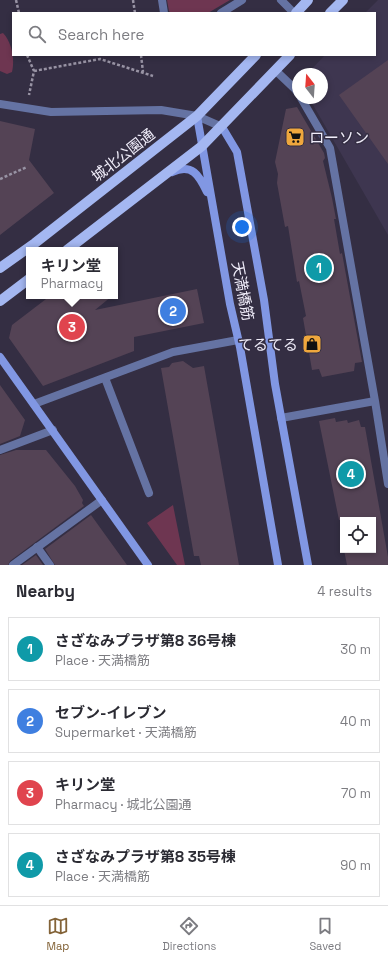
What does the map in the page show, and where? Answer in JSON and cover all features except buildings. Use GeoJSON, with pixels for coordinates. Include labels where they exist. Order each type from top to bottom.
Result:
{"type":"FeatureCollection","features":[{"type":"Feature","properties":{"kind":"main road"},"geometry":{"type":"LineString","coordinates":[[296,12],[308,0]]}},
{"type":"Feature","properties":{"kind":"main road"},"geometry":{"type":"LineString","coordinates":[[331,12],[343,0]]}},
{"type":"Feature","properties":{"kind":"main road","name":"城北公園通"},"geometry":{"type":"LineString","coordinates":[[29,247],[197,116],[255,56]]}},
{"type":"Feature","properties":{"kind":"main road"},"geometry":{"type":"LineString","coordinates":[[71,247],[202,146],[289,56]]}},
{"type":"Feature","properties":{"kind":"main road","name":"城北公園通"},"geometry":{"type":"LineString","coordinates":[[0,268],[26,249]]}},
{"type":"Feature","properties":{"kind":"main road"},"geometry":{"type":"LineString","coordinates":[[0,301],[26,281]]}},
{"type":"Feature","properties":{"kind":"street"},"geometry":{"type":"LineString","coordinates":[[162,0],[164,12]]}},
{"type":"Feature","properties":{"kind":"street"},"geometry":{"type":"LineString","coordinates":[[223,12],[242,0]]}},
{"type":"Feature","properties":{"kind":"street"},"geometry":{"type":"LineString","coordinates":[[280,0],[294,12]]}},
{"type":"Feature","properties":{"kind":"street"},"geometry":{"type":"LineString","coordinates":[[275,70],[292,85]]}},
{"type":"Feature","properties":{"kind":"street"},"geometry":{"type":"LineString","coordinates":[[0,104],[51,112],[161,110],[197,116],[222,127]]}},
{"type":"Feature","properties":{"kind":"street"},"geometry":{"type":"LineString","coordinates":[[304,104],[330,148],[375,401],[388,484]]}},
{"type":"Feature","properties":{"kind":"street","name":"天満橋筋"},"geometry":{"type":"LineString","coordinates":[[197,116],[278,565]]}},
{"type":"Feature","properties":{"kind":"street","name":"天満橋筋"},"geometry":{"type":"LineString","coordinates":[[222,127],[237,152],[264,300],[275,384],[308,565]]}},
{"type":"Feature","properties":{"kind":"street"},"geometry":{"type":"LineString","coordinates":[[163,176],[178,169],[188,169],[196,173],[212,202]]}},
{"type":"Feature","properties":{"kind":"street"},"geometry":{"type":"LineString","coordinates":[[34,404],[173,352],[238,340]]}},
{"type":"Feature","properties":{"kind":"street"},"geometry":{"type":"LineString","coordinates":[[0,357],[148,565]]}},
{"type":"Feature","properties":{"kind":"street"},"geometry":{"type":"LineString","coordinates":[[105,378],[149,493]]}},
{"type":"Feature","properties":{"kind":"street"},"geometry":{"type":"LineString","coordinates":[[281,418],[375,401]]}},
{"type":"Feature","properties":{"kind":"street"},"geometry":{"type":"LineString","coordinates":[[0,450],[52,430]]}},
{"type":"Feature","properties":{"kind":"street"},"geometry":{"type":"LineString","coordinates":[[13,565],[102,500]]}},
{"type":"Feature","properties":{"kind":"street"},"geometry":{"type":"LineString","coordinates":[[37,547],[50,565]]}},
{"type":"Feature","properties":{"kind":"path"},"geometry":{"type":"LineString","coordinates":[[16,0],[19,12]]}},
{"type":"Feature","properties":{"kind":"path"},"geometry":{"type":"LineString","coordinates":[[133,0],[135,12]]}},
{"type":"Feature","properties":{"kind":"path"},"geometry":{"type":"LineString","coordinates":[[27,56],[34,71],[27,108]]}},
{"type":"Feature","properties":{"kind":"path"},"geometry":{"type":"LineString","coordinates":[[141,56],[143,72]]}},
{"type":"Feature","properties":{"kind":"path"},"geometry":{"type":"LineString","coordinates":[[34,71],[100,59],[153,76]]}},
{"type":"Feature","properties":{"kind":"path"},"geometry":{"type":"LineString","coordinates":[[0,178],[27,166]]}},
{"type":"Feature","properties":{"kind":"shaded area"},"geometry":{"type":"Polygon","coordinates":[[[167,0],[230,0],[210,12],[169,11],[167,0]]]}},
{"type":"Feature","properties":{"kind":"shaded area"},"geometry":{"type":"Polygon","coordinates":[[[378,0],[388,0],[388,235],[312,104],[328,104],[328,68],[313,68],[324,56],[376,56],[376,12],[366,12],[378,0]]]}},
{"type":"Feature","properties":{"kind":"shaded area"},"geometry":{"type":"Polygon","coordinates":[[[3,33],[9,41],[13,57],[12,72],[7,74],[0,71],[0,34],[3,33]]]}},
{"type":"Feature","properties":{"kind":"shaded area"},"geometry":{"type":"Polygon","coordinates":[[[173,505],[185,565],[177,565],[147,523],[173,505]]]}},
{"type":"Feature","properties":{"kind":"place","name":"ローソン"},"geometry":{"type":"Point","coordinates":[295,137]}},
{"type":"Feature","properties":{"kind":"place","name":"さざなみプラザ第8 36号棟"},"geometry":{"type":"Point","coordinates":[319,268]}},
{"type":"Feature","properties":{"kind":"place","name":"セブン-イレブン"},"geometry":{"type":"Point","coordinates":[173,311]}},
{"type":"Feature","properties":{"kind":"place","name":"キリン堂"},"geometry":{"type":"Point","coordinates":[72,327]}},
{"type":"Feature","properties":{"kind":"place","name":"てるてる"},"geometry":{"type":"Point","coordinates":[312,344]}},
{"type":"Feature","properties":{"kind":"place","name":"さざなみプラザ第8 35号棟"},"geometry":{"type":"Point","coordinates":[351,474]}}]}
